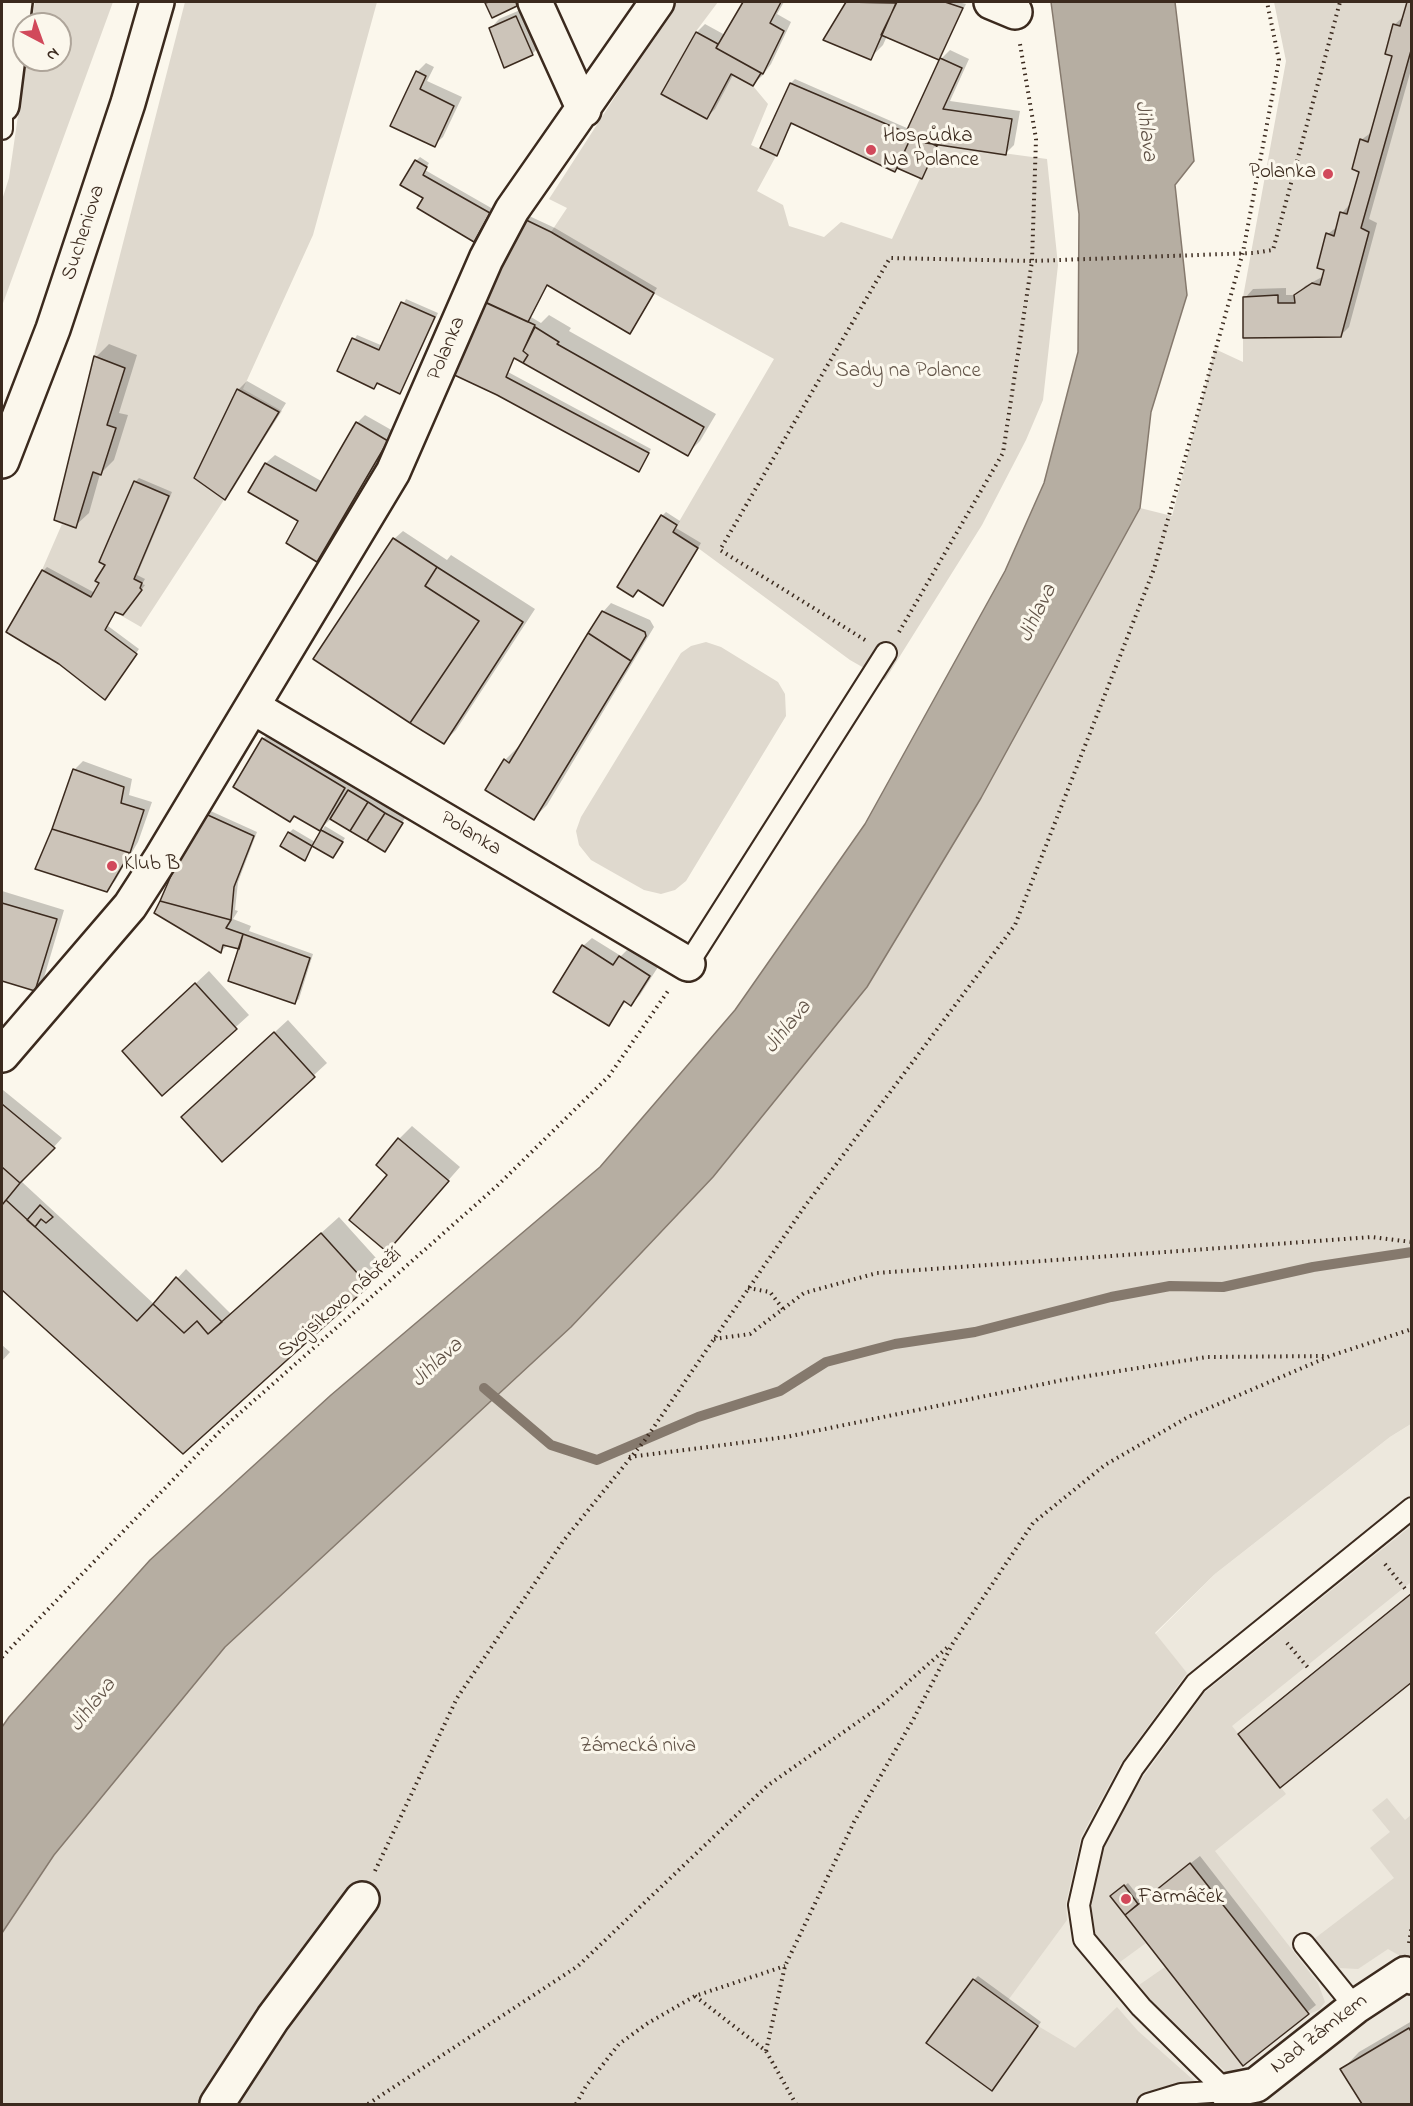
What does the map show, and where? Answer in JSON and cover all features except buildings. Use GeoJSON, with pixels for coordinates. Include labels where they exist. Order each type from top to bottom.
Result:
{"type":"FeatureCollection","features":[{"type":"Feature","properties":{"kind":"street"},"geometry":{"type":"LineString","coordinates":[[2,105],[15,2]]}},
{"type":"Feature","properties":{"kind":"street","name":"Sucheniova"},"geometry":{"type":"LineString","coordinates":[[2,461],[53,329],[128,103],[157,2]]}},
{"type":"Feature","properties":{"kind":"street"},"geometry":{"type":"LineString","coordinates":[[535,2],[584,110]]}},
{"type":"Feature","properties":{"kind":"street","name":"Polanka"},"geometry":{"type":"LineString","coordinates":[[2,1055],[130,906],[253,707],[393,472],[486,259],[512,210],[584,110],[657,2]]}},
{"type":"Feature","properties":{"kind":"street","name":"Polanka"},"geometry":{"type":"LineString","coordinates":[[253,707],[688,964]]}},
{"type":"Feature","properties":{"kind":"street"},"geometry":{"type":"LineString","coordinates":[[217,2104],[273,2018],[362,1899]]}},
{"type":"Feature","properties":{"kind":"street","name":"Nad Zámkem"},"geometry":{"type":"LineString","coordinates":[[1223,2098],[1256,2085],[1355,2007],[1405,1974],[1412,1977]]}},
{"type":"Feature","properties":{"kind":"lane"},"geometry":{"type":"LineString","coordinates":[[2,105],[2,129]]}},
{"type":"Feature","properties":{"kind":"lane"},"geometry":{"type":"LineString","coordinates":[[688,964],[886,653]]}},
{"type":"Feature","properties":{"kind":"lane"},"geometry":{"type":"LineString","coordinates":[[1223,2098],[1141,2007],[1084,1939],[1079,1905],[1093,1843],[1132,1768],[1196,1683],[1412,1508]]}},
{"type":"Feature","properties":{"kind":"lane"},"geometry":{"type":"LineString","coordinates":[[1304,1944],[1355,2007]]}},
{"type":"Feature","properties":{"kind":"lane"},"geometry":{"type":"LineString","coordinates":[[1148,2104],[1181,2094],[1223,2098]]}},
{"type":"Feature","properties":{"kind":"path"},"geometry":{"type":"LineString","coordinates":[[362,1899],[457,1698],[564,1540],[628,1458],[645,1440],[805,1206],[1015,925],[1154,569],[1243,252],[1279,60],[1267,2]]}},
{"type":"Feature","properties":{"kind":"path"},"geometry":{"type":"LineString","coordinates":[[1003,7],[1036,139],[1032,261],[1003,453],[886,653],[720,550],[890,258],[1032,261],[1273,250],[1340,2]]}},
{"type":"Feature","properties":{"kind":"path","name":"Svojsíkovo nábřeží"},"geometry":{"type":"LineString","coordinates":[[2,1657],[223,1428],[498,1185],[609,1076],[688,964]]}},
{"type":"Feature","properties":{"kind":"path"},"geometry":{"type":"LineString","coordinates":[[714,1339],[750,1334],[804,1293],[877,1273],[1372,1237],[1412,1242]]}},
{"type":"Feature","properties":{"kind":"path"},"geometry":{"type":"LineString","coordinates":[[748,1288],[770,1292],[783,1309]]}},
{"type":"Feature","properties":{"kind":"path"},"geometry":{"type":"LineString","coordinates":[[766,2051],[785,1966],[854,1822],[953,1643],[1033,1523],[1069,1491],[1105,1465],[1188,1417],[1330,1356],[1412,1329]]}},
{"type":"Feature","properties":{"kind":"path"},"geometry":{"type":"LineString","coordinates":[[628,1458],[786,1437],[1063,1380],[1208,1357],[1330,1356]]}},
{"type":"Feature","properties":{"kind":"path"},"geometry":{"type":"LineString","coordinates":[[1368,1543],[1407,1591]]}},
{"type":"Feature","properties":{"kind":"path"},"geometry":{"type":"LineString","coordinates":[[1271,1624],[1310,1670]]}},
{"type":"Feature","properties":{"kind":"path"},"geometry":{"type":"LineString","coordinates":[[368,2104],[578,1965],[767,1786],[882,1705],[953,1643]]}},
{"type":"Feature","properties":{"kind":"path"},"geometry":{"type":"LineString","coordinates":[[576,2104],[586,2086],[619,2044],[648,2023],[695,1996],[785,1966]]}},
{"type":"Feature","properties":{"kind":"path"},"geometry":{"type":"LineString","coordinates":[[695,1996],[766,2051],[796,2104]]}},
{"type":"Feature","properties":{"kind":"shaded area"},"geometry":{"type":"Polygon","coordinates":[[[1411,1424],[1411,2104],[888,2104],[926,2043],[973,1981],[989,1801],[1215,1574],[1390,1437],[1411,1424]]]}},
{"type":"Feature","properties":{"kind":"green space"},"geometry":{"type":"Polygon","coordinates":[[[35,2],[113,2],[2,306],[2,200],[9,178],[24,72],[72,72],[72,12],[33,12],[35,2]]]}},
{"type":"Feature","properties":{"kind":"green space"},"geometry":{"type":"Polygon","coordinates":[[[185,2],[377,2],[313,235],[243,389],[282,411],[141,627],[42,570],[62,524],[75,527],[93,472],[101,475],[116,428],[107,425],[124,368],[94,356],[185,2]]]}},
{"type":"Feature","properties":{"kind":"green space","name":"Sady na Polance"},"geometry":{"type":"Polygon","coordinates":[[[676,2],[718,2],[694,34],[661,94],[707,119],[731,74],[753,86],[768,104],[751,145],[776,156],[757,191],[783,205],[789,226],[824,237],[841,222],[892,239],[936,144],[1047,159],[1058,265],[1043,400],[1026,440],[982,525],[885,680],[850,660],[673,532],[774,359],[653,293],[551,232],[567,208],[549,199],[676,2]]]}},
{"type":"Feature","properties":{"kind":"green space","name":"Zámecká niva"},"geometry":{"type":"Polygon","coordinates":[[[1274,2],[1411,2],[1411,1424],[1390,1437],[1215,1574],[1155,1633],[1187,1673],[1121,1763],[1081,1837],[1066,1903],[1067,1920],[1006,2003],[973,1979],[927,2043],[992,2091],[1038,2026],[1075,2048],[1117,2007],[1138,2031],[1199,2085],[1131,2104],[2,2104],[2,1933],[54,1855],[225,1647],[571,1327],[713,1177],[867,987],[981,798],[1140,508],[1172,516],[1215,349],[1243,362],[1243,297],[1286,61],[1274,2]]]}},
{"type":"Feature","properties":{"kind":"green space"},"geometry":{"type":"Polygon","coordinates":[[[706,642],[721,647],[778,682],[785,694],[786,716],[686,881],[675,890],[661,894],[644,890],[591,860],[579,845],[576,831],[581,817],[681,653],[691,646],[706,642]]]}},
{"type":"Feature","properties":{"kind":"green space"},"geometry":{"type":"Polygon","coordinates":[[[1411,1526],[1411,1582],[1232,1726],[1286,1794],[1215,1851],[1318,1983],[1325,2002],[1319,2010],[1309,2014],[1190,1863],[1125,1915],[1146,1943],[1120,1962],[1089,1927],[1099,1854],[1133,1791],[1204,1693],[1411,1526]]]}},
{"type":"Feature","properties":{"kind":"green space"},"geometry":{"type":"Polygon","coordinates":[[[1387,1798],[1405,1820],[1411,1815],[1411,1960],[1388,1949],[1358,1969],[1338,1968],[1314,1939],[1394,1878],[1370,1848],[1390,1832],[1372,1810],[1387,1798]]]}},
{"type":"Feature","properties":{"kind":"green space"},"geometry":{"type":"Polygon","coordinates":[[[1165,1967],[1243,2066],[1228,2074],[1151,2002],[1139,1985],[1165,1967]]]}},
{"type":"Feature","properties":{"kind":"water","name":"Jihlava"},"geometry":{"type":"Polygon","coordinates":[[[1051,2],[1175,2],[1194,161],[1175,185],[1187,295],[1151,412],[1140,508],[981,798],[867,987],[713,1177],[571,1327],[225,1647],[54,1855],[2,1933],[2,1727],[9,1717],[150,1560],[331,1395],[600,1167],[735,1010],[865,824],[1005,571],[1044,483],[1078,352],[1079,214],[1051,2]]]}},
{"type":"Feature","properties":{"kind":"waterway"},"geometry":{"type":"LineString","coordinates":[[484,1388],[551,1445],[597,1460],[698,1417],[780,1391],[826,1362],[895,1344],[975,1332],[1111,1297],[1170,1286],[1223,1287],[1313,1267],[1412,1252]]}},
{"type":"Feature","properties":{"kind":"place","name":"Hospůdka Na Polance"},"geometry":{"type":"Point","coordinates":[871,150]}},
{"type":"Feature","properties":{"kind":"place","name":"Polanka"},"geometry":{"type":"Point","coordinates":[1328,174]}},
{"type":"Feature","properties":{"kind":"place","name":"Klub B"},"geometry":{"type":"Point","coordinates":[112,866]}},
{"type":"Feature","properties":{"kind":"place","name":"Farmáček"},"geometry":{"type":"Point","coordinates":[1126,1899]}}]}
